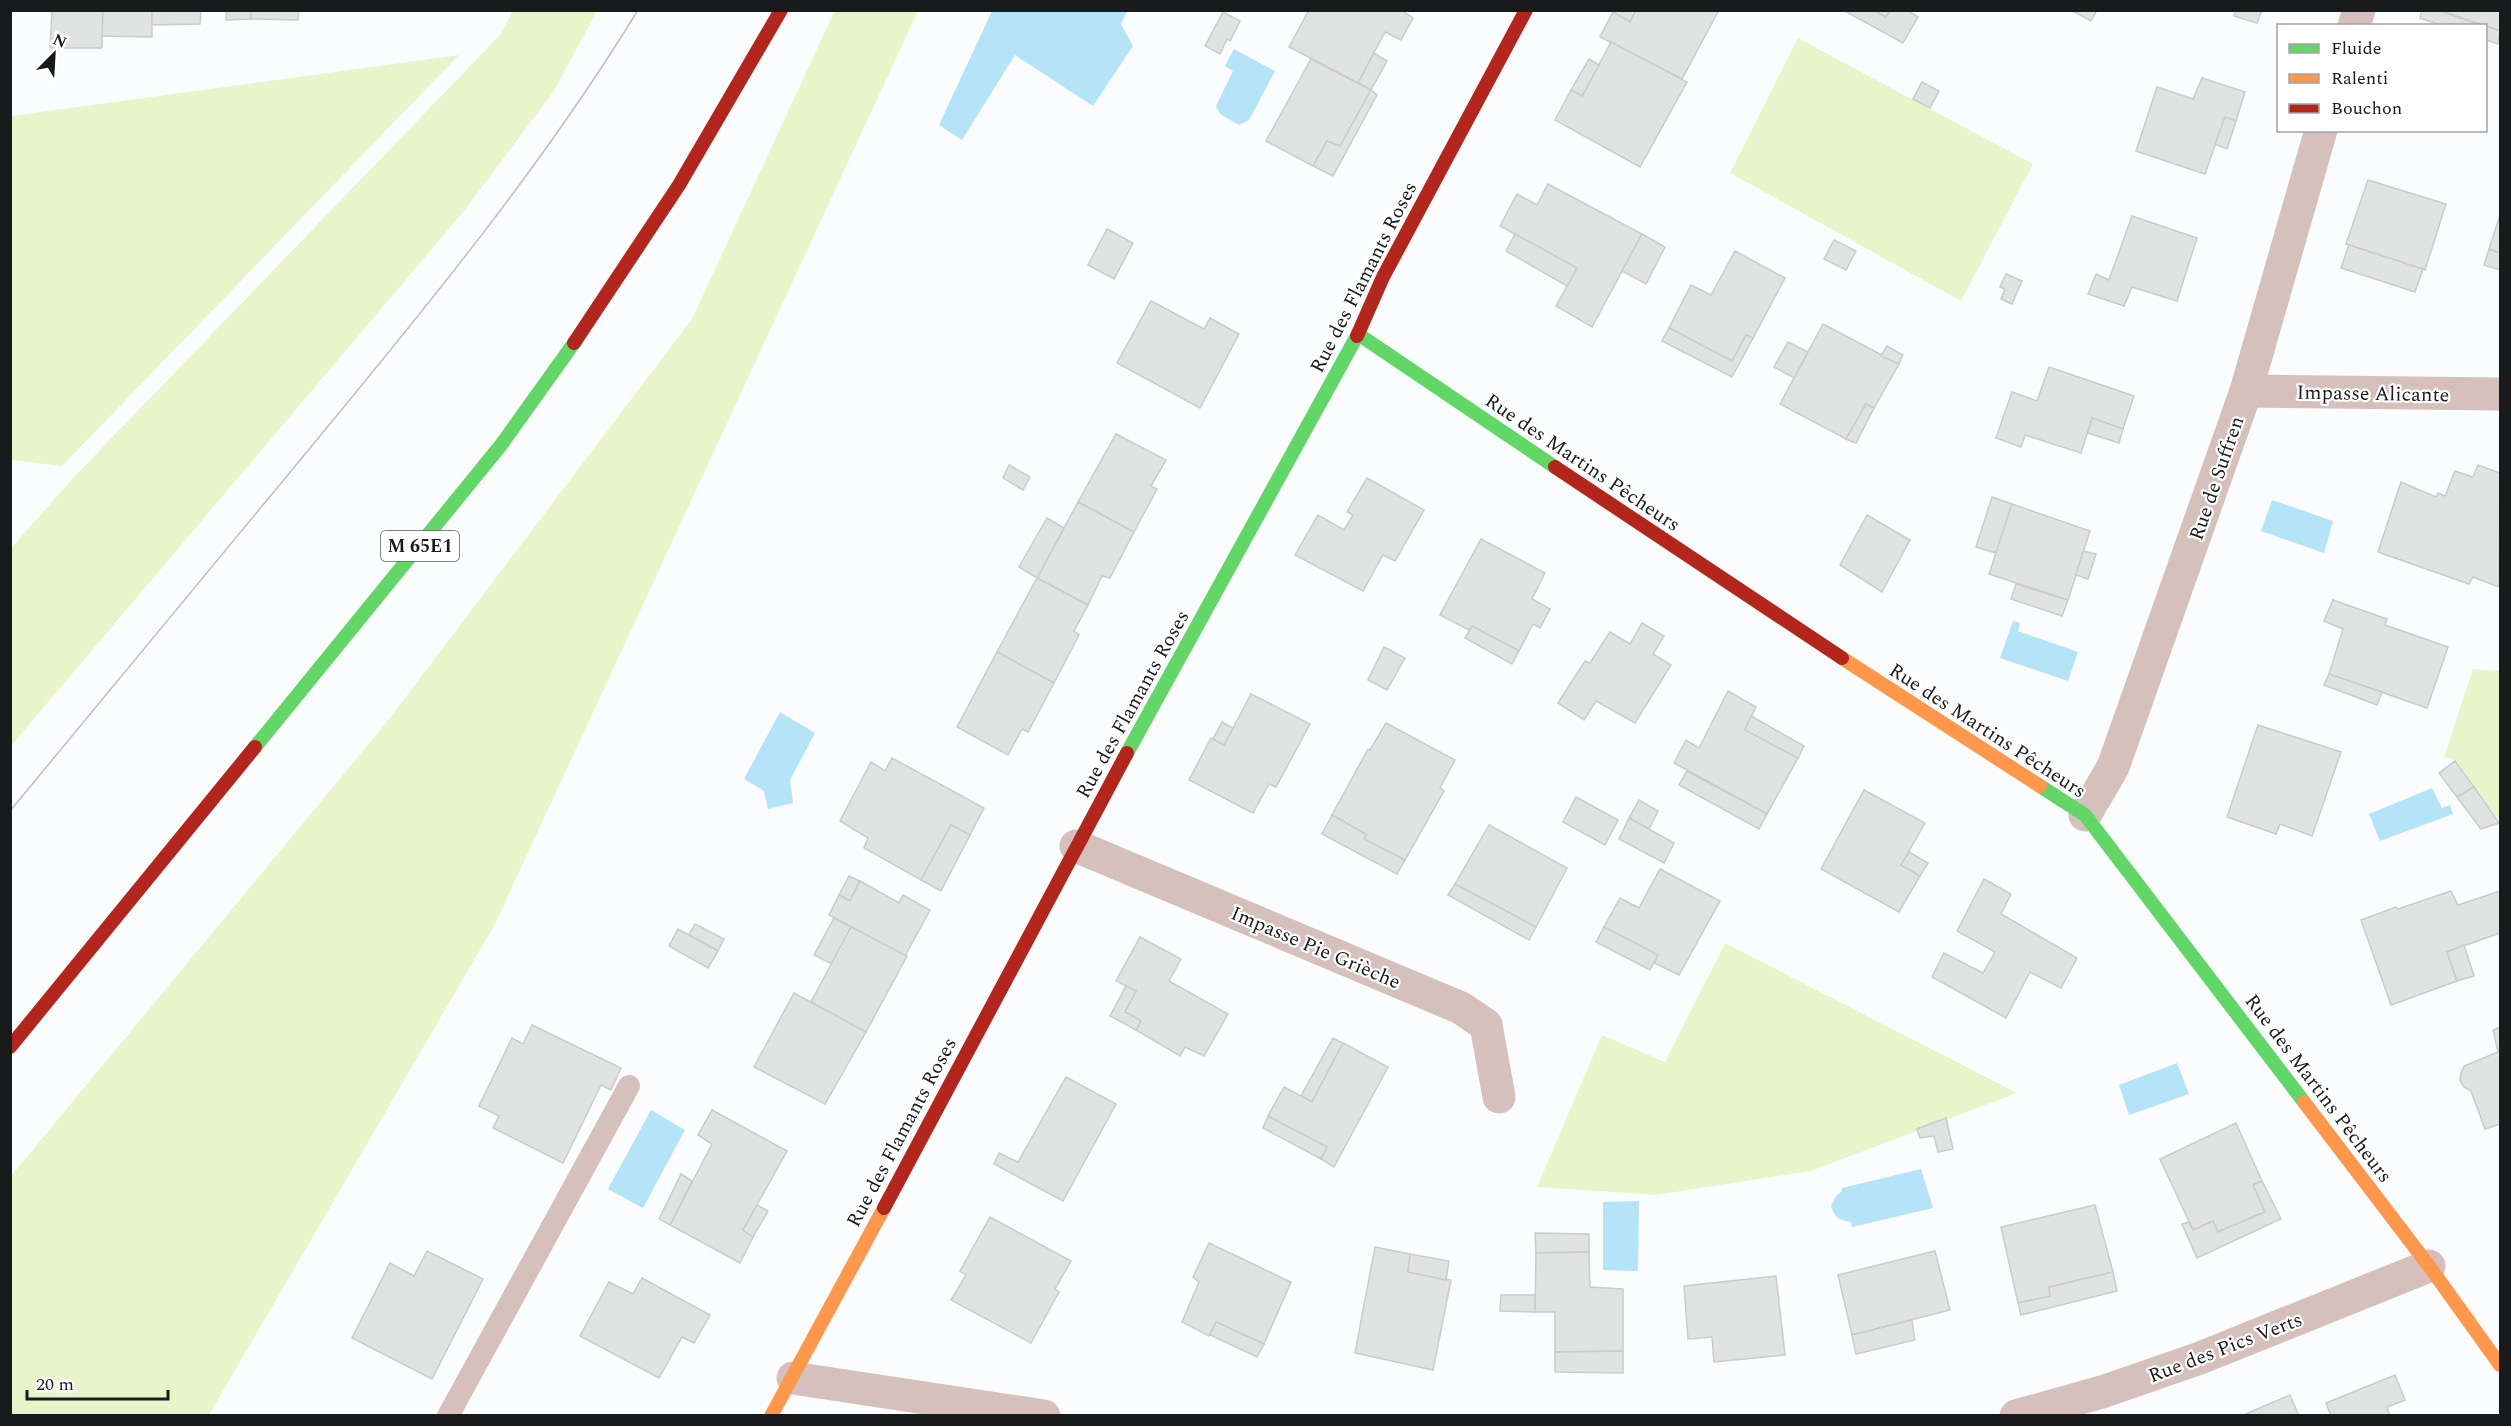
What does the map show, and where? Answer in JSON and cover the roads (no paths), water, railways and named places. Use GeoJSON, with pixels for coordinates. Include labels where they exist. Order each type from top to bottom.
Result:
{"type":"FeatureCollection","features":[{"type":"Feature","properties":{"kind":"street","name":"M 65E1"},"geometry":{"type":"LineString","coordinates":[[10,1047],[501,445],[602,304],[679,185],[781,10]]}},
{"type":"Feature","properties":{"kind":"street","name":"Rue des Flamants Roses"},"geometry":{"type":"LineString","coordinates":[[771,1416],[1076,846],[1358,334],[1383,277],[1526,10]]}},
{"type":"Feature","properties":{"kind":"street","name":"Rue de Suffren"},"geometry":{"type":"LineString","coordinates":[[2085,815],[2113,767],[2246,391],[2320,132]]}},
{"type":"Feature","properties":{"kind":"street","name":"Rue des Martins Pêcheurs"},"geometry":{"type":"LineString","coordinates":[[1358,334],[1807,637],[2085,815],[2429,1266],[2500,1365]]}},
{"type":"Feature","properties":{"kind":"street","name":"Impasse Alicante"},"geometry":{"type":"LineString","coordinates":[[2246,391],[2500,394]]}},
{"type":"Feature","properties":{"kind":"street","name":"Impasse Pie Grièche"},"geometry":{"type":"LineString","coordinates":[[1076,846],[1461,1008],[1486,1025],[1499,1097]]}},
{"type":"Feature","properties":{"kind":"street","name":"Rue des Pics Verts"},"geometry":{"type":"LineString","coordinates":[[2016,1416],[2102,1392],[2200,1358],[2429,1266]]}},
{"type":"Feature","properties":{"kind":"street"},"geometry":{"type":"LineString","coordinates":[[793,1378],[1044,1416]]}},
{"type":"Feature","properties":{"kind":"lane"},"geometry":{"type":"LineString","coordinates":[[448,1416],[629,1086]]}},
{"type":"Feature","properties":{"kind":"water"},"geometry":{"type":"Polygon","coordinates":[[[992,11],[1127,11],[1121,24],[1133,46],[1093,106],[1015,55],[962,140],[939,125],[992,11]]]}},
{"type":"Feature","properties":{"kind":"water"},"geometry":{"type":"Polygon","coordinates":[[[1234,49],[1275,71],[1249,120],[1239,125],[1220,114],[1216,106],[1233,71],[1225,66],[1234,49]]]}},
{"type":"Feature","properties":{"kind":"water"},"geometry":{"type":"Polygon","coordinates":[[[2272,500],[2333,521],[2324,553],[2261,531],[2272,500]]]}},
{"type":"Feature","properties":{"kind":"water"},"geometry":{"type":"Polygon","coordinates":[[[2013,621],[2020,623],[2018,631],[2078,652],[2068,681],[2000,658],[2013,621]]]}},
{"type":"Feature","properties":{"kind":"water"},"geometry":{"type":"Polygon","coordinates":[[[780,712],[815,733],[790,780],[793,803],[768,809],[764,791],[744,779],[780,712]]]}},
{"type":"Feature","properties":{"kind":"water"},"geometry":{"type":"Polygon","coordinates":[[[2432,788],[2442,808],[2450,805],[2453,814],[2380,841],[2369,814],[2432,788]]]}},
{"type":"Feature","properties":{"kind":"water"},"geometry":{"type":"Polygon","coordinates":[[[2177,1063],[2189,1094],[2129,1115],[2119,1085],[2177,1063]]]}},
{"type":"Feature","properties":{"kind":"water"},"geometry":{"type":"Polygon","coordinates":[[[651,1110],[685,1130],[643,1208],[608,1189],[651,1110]]]}},
{"type":"Feature","properties":{"kind":"water"},"geometry":{"type":"Polygon","coordinates":[[[1921,1169],[1933,1208],[1852,1227],[1851,1222],[1836,1216],[1831,1206],[1842,1188],[1921,1169]]]}},
{"type":"Feature","properties":{"kind":"water"},"geometry":{"type":"Polygon","coordinates":[[[1639,1201],[1638,1271],[1603,1270],[1603,1202],[1639,1201]]]}},
{"type":"Feature","properties":{"kind":"tram line"},"geometry":{"type":"LineString","coordinates":[[10,811],[446,281],[565,121],[638,10]]}}]}
